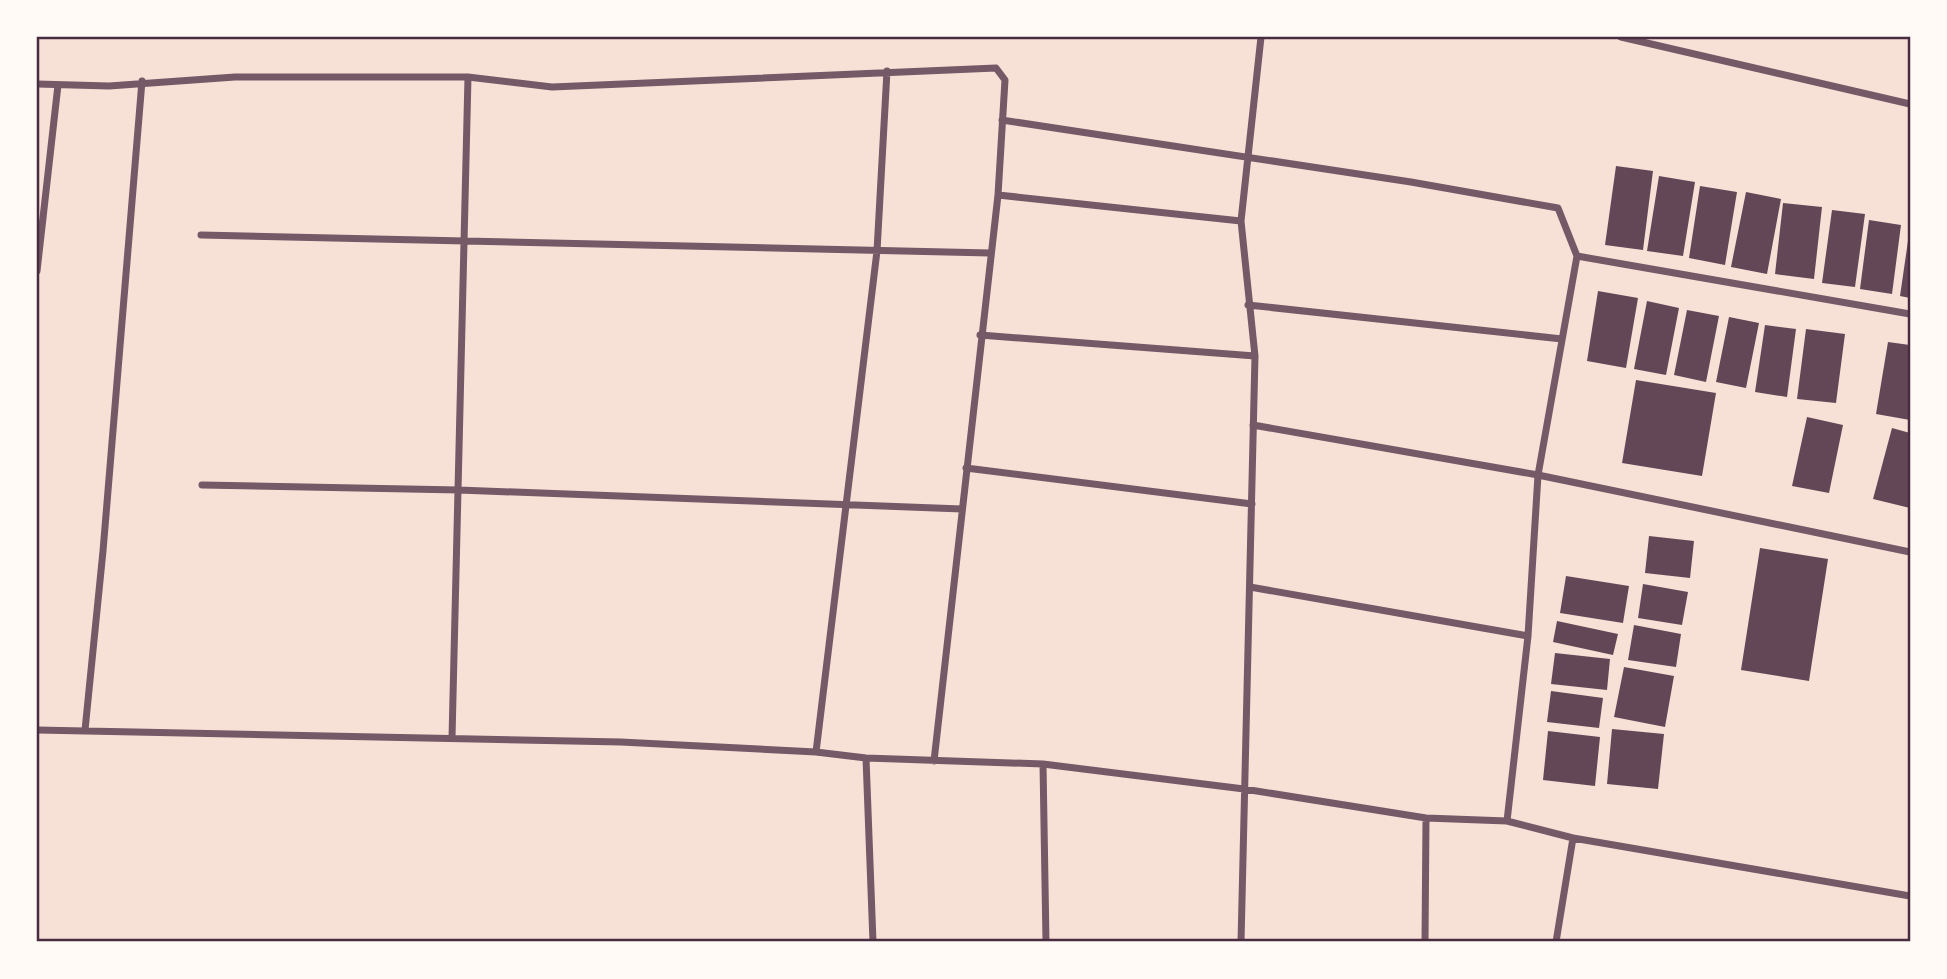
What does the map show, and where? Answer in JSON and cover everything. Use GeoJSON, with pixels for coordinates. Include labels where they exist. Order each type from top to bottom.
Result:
{"type":"FeatureCollection","features":[{"type":"Feature","properties":{"kind":"street"},"geometry":{"type":"LineString","coordinates":[[1241,942],[1255,356],[1241,221],[1252,100],[1261,37]]}},
{"type":"Feature","properties":{"kind":"street"},"geometry":{"type":"LineString","coordinates":[[1621,37],[1910,104]]}},
{"type":"Feature","properties":{"kind":"street"},"geometry":{"type":"LineString","coordinates":[[37,84],[109,86],[142,81],[235,77],[468,77],[552,87],[996,68],[1005,80],[998,195],[980,335],[934,761]]}},
{"type":"Feature","properties":{"kind":"street"},"geometry":{"type":"LineString","coordinates":[[816,752],[877,251],[887,71]]}},
{"type":"Feature","properties":{"kind":"street"},"geometry":{"type":"LineString","coordinates":[[452,738],[468,77]]}},
{"type":"Feature","properties":{"kind":"street"},"geometry":{"type":"LineString","coordinates":[[85,730],[103,551],[142,81]]}},
{"type":"Feature","properties":{"kind":"street"},"geometry":{"type":"LineString","coordinates":[[37,271],[58,85]]}},
{"type":"Feature","properties":{"kind":"street"},"geometry":{"type":"LineString","coordinates":[[1002,120],[1410,182],[1558,208],[1577,256],[1538,475],[1528,636],[1507,821]]}},
{"type":"Feature","properties":{"kind":"street"},"geometry":{"type":"LineString","coordinates":[[998,195],[1241,221]]}},
{"type":"Feature","properties":{"kind":"street"},"geometry":{"type":"LineString","coordinates":[[201,235],[990,253]]}},
{"type":"Feature","properties":{"kind":"street"},"geometry":{"type":"LineString","coordinates":[[1577,256],[1910,314]]}},
{"type":"Feature","properties":{"kind":"street"},"geometry":{"type":"LineString","coordinates":[[1248,305],[1562,338]]}},
{"type":"Feature","properties":{"kind":"street"},"geometry":{"type":"LineString","coordinates":[[980,335],[1255,356]]}},
{"type":"Feature","properties":{"kind":"street"},"geometry":{"type":"LineString","coordinates":[[1253,425],[1538,475],[1910,552]]}},
{"type":"Feature","properties":{"kind":"street"},"geometry":{"type":"LineString","coordinates":[[966,468],[1252,503]]}},
{"type":"Feature","properties":{"kind":"street"},"geometry":{"type":"LineString","coordinates":[[202,485],[459,490],[962,509]]}},
{"type":"Feature","properties":{"kind":"street"},"geometry":{"type":"LineString","coordinates":[[1250,587],[1528,636]]}},
{"type":"Feature","properties":{"kind":"street"},"geometry":{"type":"LineString","coordinates":[[37,730],[621,742],[816,752],[866,758],[1043,764],[1244,789],[1426,818],[1507,821],[1573,838],[1910,896]]}},
{"type":"Feature","properties":{"kind":"street"},"geometry":{"type":"LineString","coordinates":[[866,758],[873,942]]}},
{"type":"Feature","properties":{"kind":"street"},"geometry":{"type":"LineString","coordinates":[[1043,764],[1046,942]]}},
{"type":"Feature","properties":{"kind":"street"},"geometry":{"type":"LineString","coordinates":[[1425,942],[1426,818]]}},
{"type":"Feature","properties":{"kind":"street"},"geometry":{"type":"LineString","coordinates":[[1556,942],[1573,838]]}},
{"type":"Feature","properties":{"kind":"building"},"geometry":{"type":"Polygon","coordinates":[[[1616,166],[1653,171],[1643,250],[1605,245],[1616,166]]]}},
{"type":"Feature","properties":{"kind":"building"},"geometry":{"type":"Polygon","coordinates":[[[1659,176],[1695,182],[1683,256],[1647,251],[1659,176]]]}},
{"type":"Feature","properties":{"kind":"building"},"geometry":{"type":"Polygon","coordinates":[[[1700,186],[1737,192],[1725,265],[1689,258],[1700,186]]]}},
{"type":"Feature","properties":{"kind":"building"},"geometry":{"type":"Polygon","coordinates":[[[1746,192],[1781,199],[1767,274],[1731,267],[1746,192]]]}},
{"type":"Feature","properties":{"kind":"building"},"geometry":{"type":"Polygon","coordinates":[[[1783,203],[1822,207],[1814,279],[1775,274],[1783,203]]]}},
{"type":"Feature","properties":{"kind":"building"},"geometry":{"type":"Polygon","coordinates":[[[1832,210],[1865,214],[1855,287],[1822,283],[1832,210]]]}},
{"type":"Feature","properties":{"kind":"building"},"geometry":{"type":"Polygon","coordinates":[[[1869,220],[1901,225],[1892,294],[1860,289],[1869,220]]]}},
{"type":"Feature","properties":{"kind":"building"},"geometry":{"type":"Polygon","coordinates":[[[1910,234],[1910,298],[1900,296],[1910,234]]]}},
{"type":"Feature","properties":{"kind":"building"},"geometry":{"type":"Polygon","coordinates":[[[1598,291],[1638,298],[1626,368],[1587,361],[1598,291]]]}},
{"type":"Feature","properties":{"kind":"building"},"geometry":{"type":"Polygon","coordinates":[[[1647,301],[1679,308],[1666,375],[1634,369],[1647,301]]]}},
{"type":"Feature","properties":{"kind":"building"},"geometry":{"type":"Polygon","coordinates":[[[1687,310],[1719,316],[1706,382],[1674,375],[1687,310]]]}},
{"type":"Feature","properties":{"kind":"building"},"geometry":{"type":"Polygon","coordinates":[[[1729,317],[1759,323],[1746,388],[1716,382],[1729,317]]]}},
{"type":"Feature","properties":{"kind":"building"},"geometry":{"type":"Polygon","coordinates":[[[1765,325],[1796,329],[1787,397],[1755,392],[1765,325]]]}},
{"type":"Feature","properties":{"kind":"building"},"geometry":{"type":"Polygon","coordinates":[[[1806,329],[1845,334],[1836,403],[1797,399],[1806,329]]]}},
{"type":"Feature","properties":{"kind":"building"},"geometry":{"type":"Polygon","coordinates":[[[1888,342],[1910,345],[1910,420],[1876,414],[1888,342]]]}},
{"type":"Feature","properties":{"kind":"building"},"geometry":{"type":"Polygon","coordinates":[[[1636,380],[1716,393],[1702,476],[1622,463],[1636,380]]]}},
{"type":"Feature","properties":{"kind":"building"},"geometry":{"type":"Polygon","coordinates":[[[1807,417],[1843,425],[1829,493],[1792,486],[1807,417]]]}},
{"type":"Feature","properties":{"kind":"building"},"geometry":{"type":"Polygon","coordinates":[[[1892,428],[1910,433],[1910,508],[1873,499],[1892,428]]]}},
{"type":"Feature","properties":{"kind":"building"},"geometry":{"type":"Polygon","coordinates":[[[1649,536],[1694,541],[1690,578],[1645,573],[1649,536]]]}},
{"type":"Feature","properties":{"kind":"building"},"geometry":{"type":"Polygon","coordinates":[[[1760,548],[1828,559],[1809,681],[1741,670],[1760,548]]]}},
{"type":"Feature","properties":{"kind":"building"},"geometry":{"type":"Polygon","coordinates":[[[1566,576],[1629,586],[1623,623],[1560,613],[1566,576]]]}},
{"type":"Feature","properties":{"kind":"building"},"geometry":{"type":"Polygon","coordinates":[[[1643,584],[1688,592],[1682,625],[1638,618],[1643,584]]]}},
{"type":"Feature","properties":{"kind":"building"},"geometry":{"type":"Polygon","coordinates":[[[1557,621],[1618,634],[1613,655],[1553,642],[1557,621]]]}},
{"type":"Feature","properties":{"kind":"building"},"geometry":{"type":"Polygon","coordinates":[[[1634,625],[1681,634],[1676,667],[1628,660],[1634,625]]]}},
{"type":"Feature","properties":{"kind":"building"},"geometry":{"type":"Polygon","coordinates":[[[1555,653],[1610,659],[1607,690],[1551,684],[1555,653]]]}},
{"type":"Feature","properties":{"kind":"building"},"geometry":{"type":"Polygon","coordinates":[[[1624,667],[1674,676],[1665,727],[1614,717],[1624,667]]]}},
{"type":"Feature","properties":{"kind":"building"},"geometry":{"type":"Polygon","coordinates":[[[1551,691],[1603,698],[1599,728],[1547,722],[1551,691]]]}},
{"type":"Feature","properties":{"kind":"building"},"geometry":{"type":"Polygon","coordinates":[[[1612,729],[1664,734],[1658,789],[1607,784],[1612,729]]]}},
{"type":"Feature","properties":{"kind":"building"},"geometry":{"type":"Polygon","coordinates":[[[1548,731],[1600,737],[1595,786],[1543,780],[1548,731]]]}}]}
